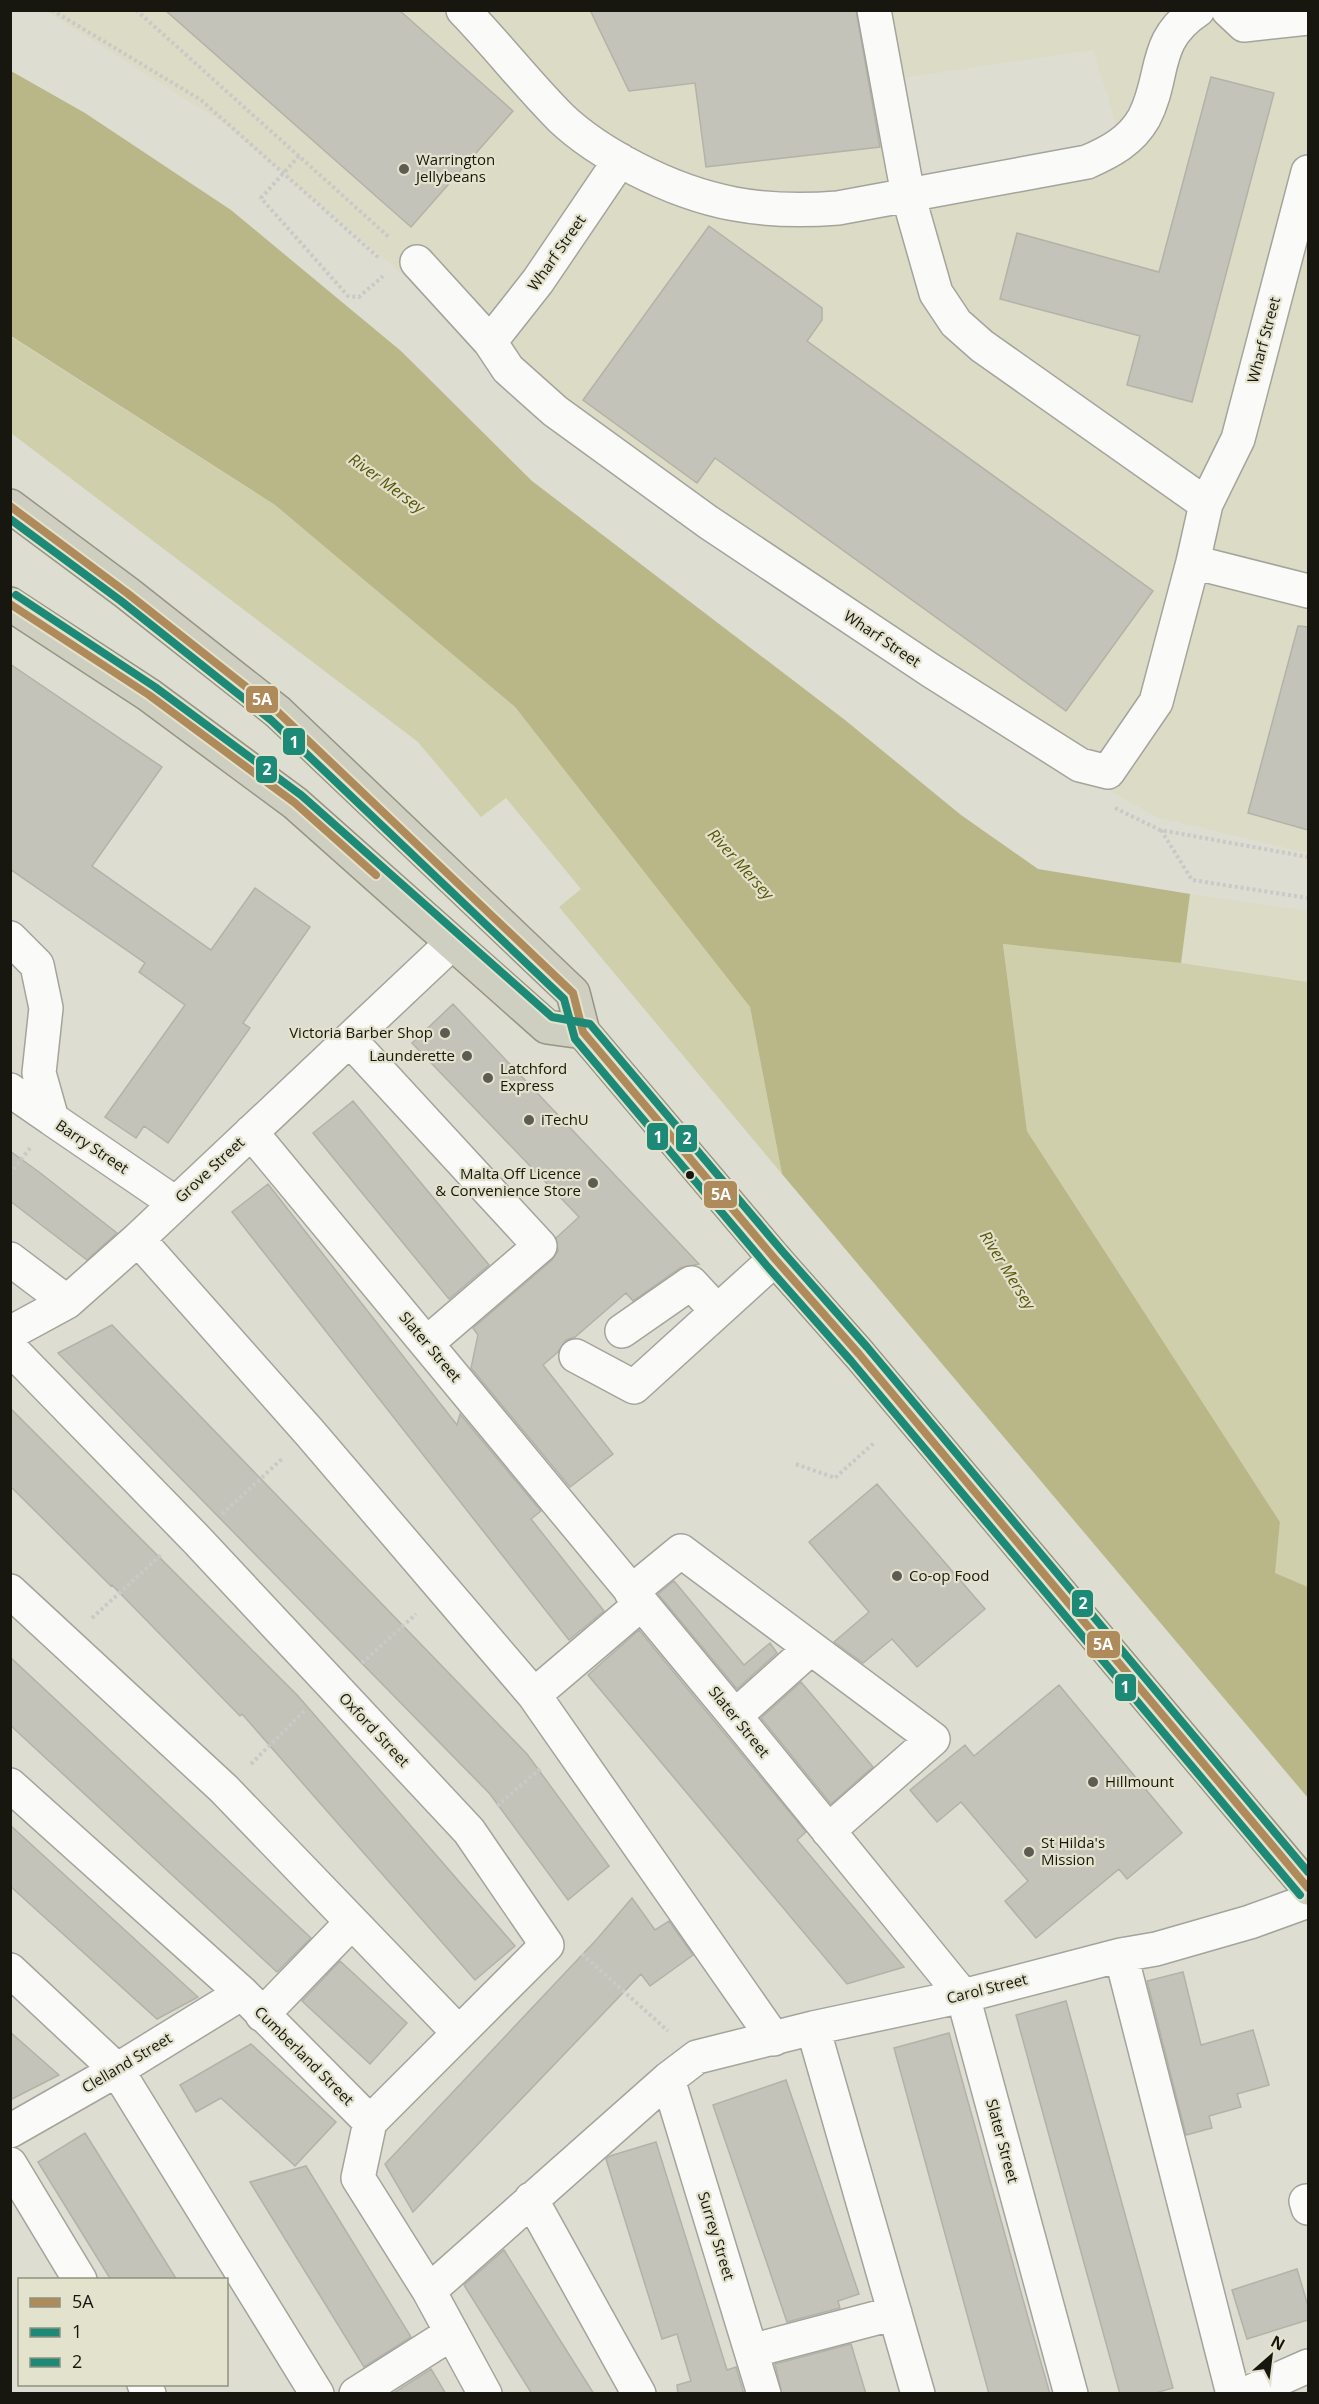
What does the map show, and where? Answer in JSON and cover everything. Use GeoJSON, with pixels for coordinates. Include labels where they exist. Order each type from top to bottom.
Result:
{"type":"FeatureCollection","features":[{"type":"Feature","properties":{"kind":"highway"},"geometry":{"type":"LineString","coordinates":[[10,506],[127,593],[278,712],[573,993],[583,1032],[775,1259],[859,1354],[1308,1888]]}},
{"type":"Feature","properties":{"kind":"highway"},"geometry":{"type":"LineString","coordinates":[[10,604],[149,695],[295,803],[547,1028],[583,1032]]}},
{"type":"Feature","properties":{"kind":"street"},"geometry":{"type":"LineString","coordinates":[[463,10],[562,118],[590,142],[620,160],[664,183],[709,200],[799,211],[908,195],[1087,162],[1111,152],[1129,137],[1143,118],[1166,44],[1185,19],[1198,10]]}},
{"type":"Feature","properties":{"kind":"street"},"geometry":{"type":"LineString","coordinates":[[874,10],[908,195],[936,294],[956,323],[982,346],[1206,504]]}},
{"type":"Feature","properties":{"kind":"street"},"geometry":{"type":"LineString","coordinates":[[1228,10],[1244,25],[1308,18]]}},
{"type":"Feature","properties":{"kind":"street","name":"Wharf Street"},"geometry":{"type":"LineString","coordinates":[[490,342],[538,281],[620,160]]}},
{"type":"Feature","properties":{"kind":"street","name":"Wharf Street"},"geometry":{"type":"LineString","coordinates":[[404,265],[490,342],[508,369],[555,411],[708,522],[930,670],[1080,765],[1108,772],[1156,702],[1194,562],[1206,504],[1238,440],[1308,172]]}},
{"type":"Feature","properties":{"kind":"street"},"geometry":{"type":"LineString","coordinates":[[1194,562],[1308,591]]}},
{"type":"Feature","properties":{"kind":"street","name":"Barry Street"},"geometry":{"type":"LineString","coordinates":[[10,938],[37,965],[46,1008],[39,1074],[52,1119],[175,1203]]}},
{"type":"Feature","properties":{"kind":"street","name":"Grove Street"},"geometry":{"type":"LineString","coordinates":[[10,1333],[67,1302],[138,1239],[452,943]]}},
{"type":"Feature","properties":{"kind":"street"},"geometry":{"type":"LineString","coordinates":[[350,1040],[540,1246],[427,1343]]}},
{"type":"Feature","properties":{"kind":"street"},"geometry":{"type":"LineString","coordinates":[[10,1090],[52,1119]]}},
{"type":"Feature","properties":{"kind":"street","name":"Slater Street"},"geometry":{"type":"LineString","coordinates":[[251,1132],[735,1716],[963,1996],[1071,2394]]}},
{"type":"Feature","properties":{"kind":"street"},"geometry":{"type":"LineString","coordinates":[[138,1239],[310,1433],[534,1695],[774,2038]]}},
{"type":"Feature","properties":{"kind":"street"},"geometry":{"type":"LineString","coordinates":[[10,1259],[67,1302]]}},
{"type":"Feature","properties":{"kind":"street"},"geometry":{"type":"LineString","coordinates":[[576,1356],[634,1387],[775,1259]]}},
{"type":"Feature","properties":{"kind":"street"},"geometry":{"type":"LineString","coordinates":[[622,1331],[691,1283],[717,1311]]}},
{"type":"Feature","properties":{"kind":"street","name":"Oxford Street"},"geometry":{"type":"LineString","coordinates":[[10,1348],[191,1535],[469,1831],[548,1945]]}},
{"type":"Feature","properties":{"kind":"street"},"geometry":{"type":"LineString","coordinates":[[534,1695],[636,1598],[681,1551],[933,1739],[828,1831]]}},
{"type":"Feature","properties":{"kind":"street"},"geometry":{"type":"LineString","coordinates":[[10,1591],[224,1789],[458,2032]]}},
{"type":"Feature","properties":{"kind":"street"},"geometry":{"type":"LineString","coordinates":[[735,1716],[811,1647]]}},
{"type":"Feature","properties":{"kind":"street","name":"Cumberland Street"},"geometry":{"type":"LineString","coordinates":[[10,1785],[252,2004],[370,2122]]}},
{"type":"Feature","properties":{"kind":"street","name":"Carol Street"},"geometry":{"type":"LineString","coordinates":[[429,2291],[668,2079],[697,2057],[813,2028],[963,1996],[1121,1955],[1156,1949],[1250,1922],[1308,1901]]}},
{"type":"Feature","properties":{"kind":"street","name":"Clelland Street"},"geometry":{"type":"LineString","coordinates":[[10,2132],[117,2070],[252,2004],[352,1922]]}},
{"type":"Feature","properties":{"kind":"street"},"geometry":{"type":"LineString","coordinates":[[485,2394],[429,2291],[358,2178],[370,2122],[548,1945]]}},
{"type":"Feature","properties":{"kind":"street"},"geometry":{"type":"LineString","coordinates":[[1121,1955],[1233,2394]]}},
{"type":"Feature","properties":{"kind":"street"},"geometry":{"type":"LineString","coordinates":[[10,1970],[117,2070],[317,2394]]}},
{"type":"Feature","properties":{"kind":"street"},"geometry":{"type":"LineString","coordinates":[[813,2028],[918,2394]]}},
{"type":"Feature","properties":{"kind":"street","name":"Surrey Street"},"geometry":{"type":"LineString","coordinates":[[668,2079],[764,2394]]}},
{"type":"Feature","properties":{"kind":"street"},"geometry":{"type":"LineString","coordinates":[[10,2164],[79,2278]]}},
{"type":"Feature","properties":{"kind":"street"},"geometry":{"type":"LineString","coordinates":[[531,2199],[639,2394]]}},
{"type":"Feature","properties":{"kind":"street"},"geometry":{"type":"LineString","coordinates":[[751,2351],[895,2313]]}},
{"type":"Feature","properties":{"kind":"street"},"geometry":{"type":"LineString","coordinates":[[356,2394],[452,2333]]}},
{"type":"Feature","properties":{"kind":"street"},"geometry":{"type":"LineString","coordinates":[[1245,2394],[1289,2379]]}},
{"type":"Feature","properties":{"kind":"path"},"geometry":{"type":"LineString","coordinates":[[136,10],[299,156],[404,265],[359,297],[348,296],[261,198],[299,156]]}},
{"type":"Feature","properties":{"kind":"path"},"geometry":{"type":"LineString","coordinates":[[1111,807],[1161,830],[1308,857]]}},
{"type":"Feature","properties":{"kind":"path"},"geometry":{"type":"LineString","coordinates":[[1161,830],[1192,880],[1308,898]]}},
{"type":"Feature","properties":{"kind":"path"},"geometry":{"type":"LineString","coordinates":[[65,1643],[310,1433]]}},
{"type":"Feature","properties":{"kind":"path"},"geometry":{"type":"LineString","coordinates":[[796,1464],[835,1478],[875,1442]]}},
{"type":"Feature","properties":{"kind":"path"},"geometry":{"type":"LineString","coordinates":[[469,1831],[568,1744]]}},
{"type":"Feature","properties":{"kind":"path"},"geometry":{"type":"LineString","coordinates":[[548,1945],[579,1951],[697,2057]]}},
{"type":"Feature","properties":{"kind":"shaded area"},"geometry":{"type":"Polygon","coordinates":[[[46,11],[448,11],[553,124],[587,151],[619,171],[662,192],[705,207],[800,220],[1128,162],[1093,50],[881,81],[901,187],[806,200],[758,200],[712,192],[662,173],[597,135],[569,109],[476,11],[1308,11],[1308,853],[1156,817],[1023,740],[604,463],[425,293],[225,124],[46,11]]]}},
{"type":"Feature","properties":{"kind":"shaded area"},"geometry":{"type":"Polygon","coordinates":[[[1190,894],[1308,911],[1308,982],[1181,963],[1190,894]]]}},
{"type":"Feature","properties":{"kind":"green space"},"geometry":{"type":"Polygon","coordinates":[[[10,336],[275,505],[515,707],[750,1007],[782,1174],[559,907],[581,889],[506,798],[481,817],[418,742],[11,433],[10,336]]]}},
{"type":"Feature","properties":{"kind":"green space"},"geometry":{"type":"Polygon","coordinates":[[[1003,944],[1181,963],[1308,982],[1308,1587],[1274,1574],[1280,1522],[1027,1131],[1003,944]]]}},
{"type":"Feature","properties":{"kind":"water","name":"River Mersey"},"geometry":{"type":"Polygon","coordinates":[[[11,71],[85,113],[231,210],[401,351],[532,481],[845,720],[961,815],[1038,869],[1190,894],[1181,963],[1003,944],[1027,1131],[1280,1522],[1275,1573],[1308,1587],[1308,1798],[782,1174],[750,1007],[515,707],[275,505],[11,336],[11,71]]]}},
{"type":"Feature","properties":{"kind":"building","name":"Warrington Jellybeans"},"geometry":{"type":"Polygon","coordinates":[[[165,10],[399,10],[513,111],[411,227],[165,10]]]}},
{"type":"Feature","properties":{"kind":"building"},"geometry":{"type":"Polygon","coordinates":[[[590,10],[856,10],[880,147],[706,167],[695,83],[629,91],[590,10]]]}},
{"type":"Feature","properties":{"kind":"building"},"geometry":{"type":"Polygon","coordinates":[[[1211,77],[1274,93],[1192,402],[1127,385],[1140,336],[1000,299],[1017,233],[1159,272],[1211,77]]]}},
{"type":"Feature","properties":{"kind":"building"},"geometry":{"type":"Polygon","coordinates":[[[709,226],[822,308],[822,320],[807,341],[1153,591],[1066,711],[715,458],[697,483],[583,400],[709,226]]]}},
{"type":"Feature","properties":{"kind":"building"},"geometry":{"type":"Polygon","coordinates":[[[1298,626],[1308,627],[1308,830],[1248,813],[1298,626]]]}},
{"type":"Feature","properties":{"kind":"building"},"geometry":{"type":"Polygon","coordinates":[[[10,664],[162,767],[92,866],[211,950],[255,888],[310,927],[243,1023],[250,1028],[168,1143],[144,1126],[136,1138],[105,1117],[185,1005],[139,972],[145,963],[10,869],[10,664]]]}},
{"type":"Feature","properties":{"kind":"building"},"geometry":{"type":"Polygon","coordinates":[[[453,1004],[699,1264],[680,1268],[633,1301],[626,1293],[575,1337],[566,1340],[558,1352],[543,1365],[613,1454],[570,1487],[471,1368],[478,1335],[473,1328],[552,1260],[558,1251],[556,1238],[579,1217],[412,1043],[453,1004]]]}},
{"type":"Feature","properties":{"kind":"building"},"geometry":{"type":"Polygon","coordinates":[[[353,1101],[489,1265],[449,1299],[313,1133],[353,1101]]]}},
{"type":"Feature","properties":{"kind":"building"},"geometry":{"type":"Polygon","coordinates":[[[10,1151],[117,1233],[87,1260],[10,1201],[10,1151]]]}},
{"type":"Feature","properties":{"kind":"building"},"geometry":{"type":"Polygon","coordinates":[[[268,1184],[457,1425],[460,1414],[541,1511],[531,1519],[604,1611],[569,1640],[232,1212],[268,1184]]]}},
{"type":"Feature","properties":{"kind":"building"},"geometry":{"type":"Polygon","coordinates":[[[112,1325],[527,1754],[609,1866],[568,1900],[490,1794],[58,1353],[112,1325]]]}},
{"type":"Feature","properties":{"kind":"building"},"geometry":{"type":"Polygon","coordinates":[[[10,1408],[298,1696],[515,1946],[475,1980],[242,1714],[240,1716],[112,1585],[10,1486],[10,1408]]]}},
{"type":"Feature","properties":{"kind":"building","name":"Co-op Food"},"geometry":{"type":"Polygon","coordinates":[[[877,1484],[985,1609],[917,1667],[892,1639],[863,1663],[834,1642],[869,1612],[809,1542],[877,1484]]]}},
{"type":"Feature","properties":{"kind":"building"},"geometry":{"type":"Polygon","coordinates":[[[674,1581],[744,1665],[770,1643],[777,1653],[737,1689],[658,1594],[674,1581]]]}},
{"type":"Feature","properties":{"kind":"building"},"geometry":{"type":"Polygon","coordinates":[[[639,1630],[806,1832],[797,1840],[904,1967],[847,1984],[588,1675],[639,1630]]]}},
{"type":"Feature","properties":{"kind":"building"},"geometry":{"type":"Polygon","coordinates":[[[10,1657],[311,1938],[277,1972],[10,1725],[10,1657]]]}},
{"type":"Feature","properties":{"kind":"building"},"geometry":{"type":"Polygon","coordinates":[[[801,1682],[873,1767],[831,1804],[761,1718],[801,1682]]]}},
{"type":"Feature","properties":{"kind":"building"},"geometry":{"type":"Polygon","coordinates":[[[1059,1685],[1182,1833],[1127,1879],[1119,1869],[1036,1938],[1005,1901],[1028,1881],[961,1802],[937,1822],[910,1790],[965,1745],[974,1756],[1059,1685]]]}},
{"type":"Feature","properties":{"kind":"building"},"geometry":{"type":"Polygon","coordinates":[[[10,1825],[198,1997],[157,2019],[10,1886],[10,1825]]]}},
{"type":"Feature","properties":{"kind":"building"},"geometry":{"type":"Polygon","coordinates":[[[632,1898],[655,1930],[669,1921],[693,1955],[650,1986],[641,1974],[413,2212],[385,2164],[597,1939],[632,1898]]]}},
{"type":"Feature","properties":{"kind":"building"},"geometry":{"type":"Polygon","coordinates":[[[340,1961],[407,2023],[370,2064],[302,2001],[340,1961]]]}},
{"type":"Feature","properties":{"kind":"building"},"geometry":{"type":"Polygon","coordinates":[[[1183,1972],[1201,2045],[1253,2030],[1269,2085],[1237,2094],[1241,2107],[1209,2116],[1212,2128],[1186,2135],[1147,1981],[1183,1972]]]}},
{"type":"Feature","properties":{"kind":"building"},"geometry":{"type":"Polygon","coordinates":[[[1066,2001],[1173,2388],[1152,2394],[1120,2394],[1016,2015],[1066,2001]]]}},
{"type":"Feature","properties":{"kind":"building"},"geometry":{"type":"Polygon","coordinates":[[[10,2032],[59,2075],[10,2100],[10,2032]]]}},
{"type":"Feature","properties":{"kind":"building"},"geometry":{"type":"Polygon","coordinates":[[[949,2033],[1050,2394],[989,2394],[894,2048],[949,2033]]]}},
{"type":"Feature","properties":{"kind":"building"},"geometry":{"type":"Polygon","coordinates":[[[251,2044],[336,2122],[295,2166],[221,2098],[196,2112],[180,2085],[251,2044]]]}},
{"type":"Feature","properties":{"kind":"building"},"geometry":{"type":"Polygon","coordinates":[[[786,2080],[859,2294],[838,2301],[840,2308],[787,2322],[713,2105],[786,2080]]]}},
{"type":"Feature","properties":{"kind":"building"},"geometry":{"type":"Polygon","coordinates":[[[85,2133],[176,2278],[110,2278],[38,2162],[85,2133]]]}},
{"type":"Feature","properties":{"kind":"building"},"geometry":{"type":"Polygon","coordinates":[[[656,2142],[727,2370],[736,2367],[744,2394],[678,2394],[677,2385],[691,2381],[677,2334],[662,2339],[606,2159],[656,2142]]]}},
{"type":"Feature","properties":{"kind":"building"},"geometry":{"type":"Polygon","coordinates":[[[306,2166],[411,2337],[364,2367],[250,2182],[306,2166]]]}},
{"type":"Feature","properties":{"kind":"building"},"geometry":{"type":"Polygon","coordinates":[[[504,2250],[594,2394],[532,2394],[464,2285],[504,2250]]]}},
{"type":"Feature","properties":{"kind":"building"},"geometry":{"type":"Polygon","coordinates":[[[1297,2269],[1308,2306],[1308,2320],[1247,2339],[1232,2290],[1297,2269]]]}},
{"type":"Feature","properties":{"kind":"building"},"geometry":{"type":"Polygon","coordinates":[[[851,2344],[866,2394],[782,2394],[775,2364],[851,2344]]]}},
{"type":"Feature","properties":{"kind":"building"},"geometry":{"type":"Polygon","coordinates":[[[431,2369],[446,2394],[392,2394],[431,2369]]]}},
{"type":"Feature","properties":{"kind":"transit line","name":"5A"},"geometry":{"type":"LineString","coordinates":[[10,506],[127,593],[278,712],[573,993],[583,1032],[775,1259],[859,1354],[1308,1888]]}},
{"type":"Feature","properties":{"kind":"transit line","name":"1"},"geometry":{"type":"LineString","coordinates":[[10,519],[121,601],[271,720],[564,999],[575,1039],[767,1266],[851,1361],[1300,1895]]}},
{"type":"Feature","properties":{"kind":"transit line","name":"2"},"geometry":{"type":"LineString","coordinates":[[16,595],[155,687],[301,795],[552,1017],[590,1024],[783,1252],[867,1347],[1308,1872]]}},
{"type":"Feature","properties":{"kind":"transit line","name":"5A"},"geometry":{"type":"LineString","coordinates":[[10,604],[149,695],[295,803],[376,875]]}},
{"type":"Feature","properties":{"kind":"place","name":"Warrington Jellybeans"},"geometry":{"type":"Point","coordinates":[404,169]}},
{"type":"Feature","properties":{"kind":"place","name":"Victoria Barber Shop"},"geometry":{"type":"Point","coordinates":[445,1033]}},
{"type":"Feature","properties":{"kind":"place","name":"Launderette"},"geometry":{"type":"Point","coordinates":[467,1056]}},
{"type":"Feature","properties":{"kind":"place","name":"Latchford Express"},"geometry":{"type":"Point","coordinates":[488,1078]}},
{"type":"Feature","properties":{"kind":"place","name":"iTechU"},"geometry":{"type":"Point","coordinates":[529,1120]}},
{"type":"Feature","properties":{"kind":"place","name":"Malta Off Licence & Convenience Store"},"geometry":{"type":"Point","coordinates":[593,1183]}},
{"type":"Feature","properties":{"kind":"place","name":"Co-op Food"},"geometry":{"type":"Point","coordinates":[897,1576]}},
{"type":"Feature","properties":{"kind":"place","name":"Hillmount"},"geometry":{"type":"Point","coordinates":[1093,1782]}},
{"type":"Feature","properties":{"kind":"place","name":"St Hilda's Mission"},"geometry":{"type":"Point","coordinates":[1029,1852]}}]}
